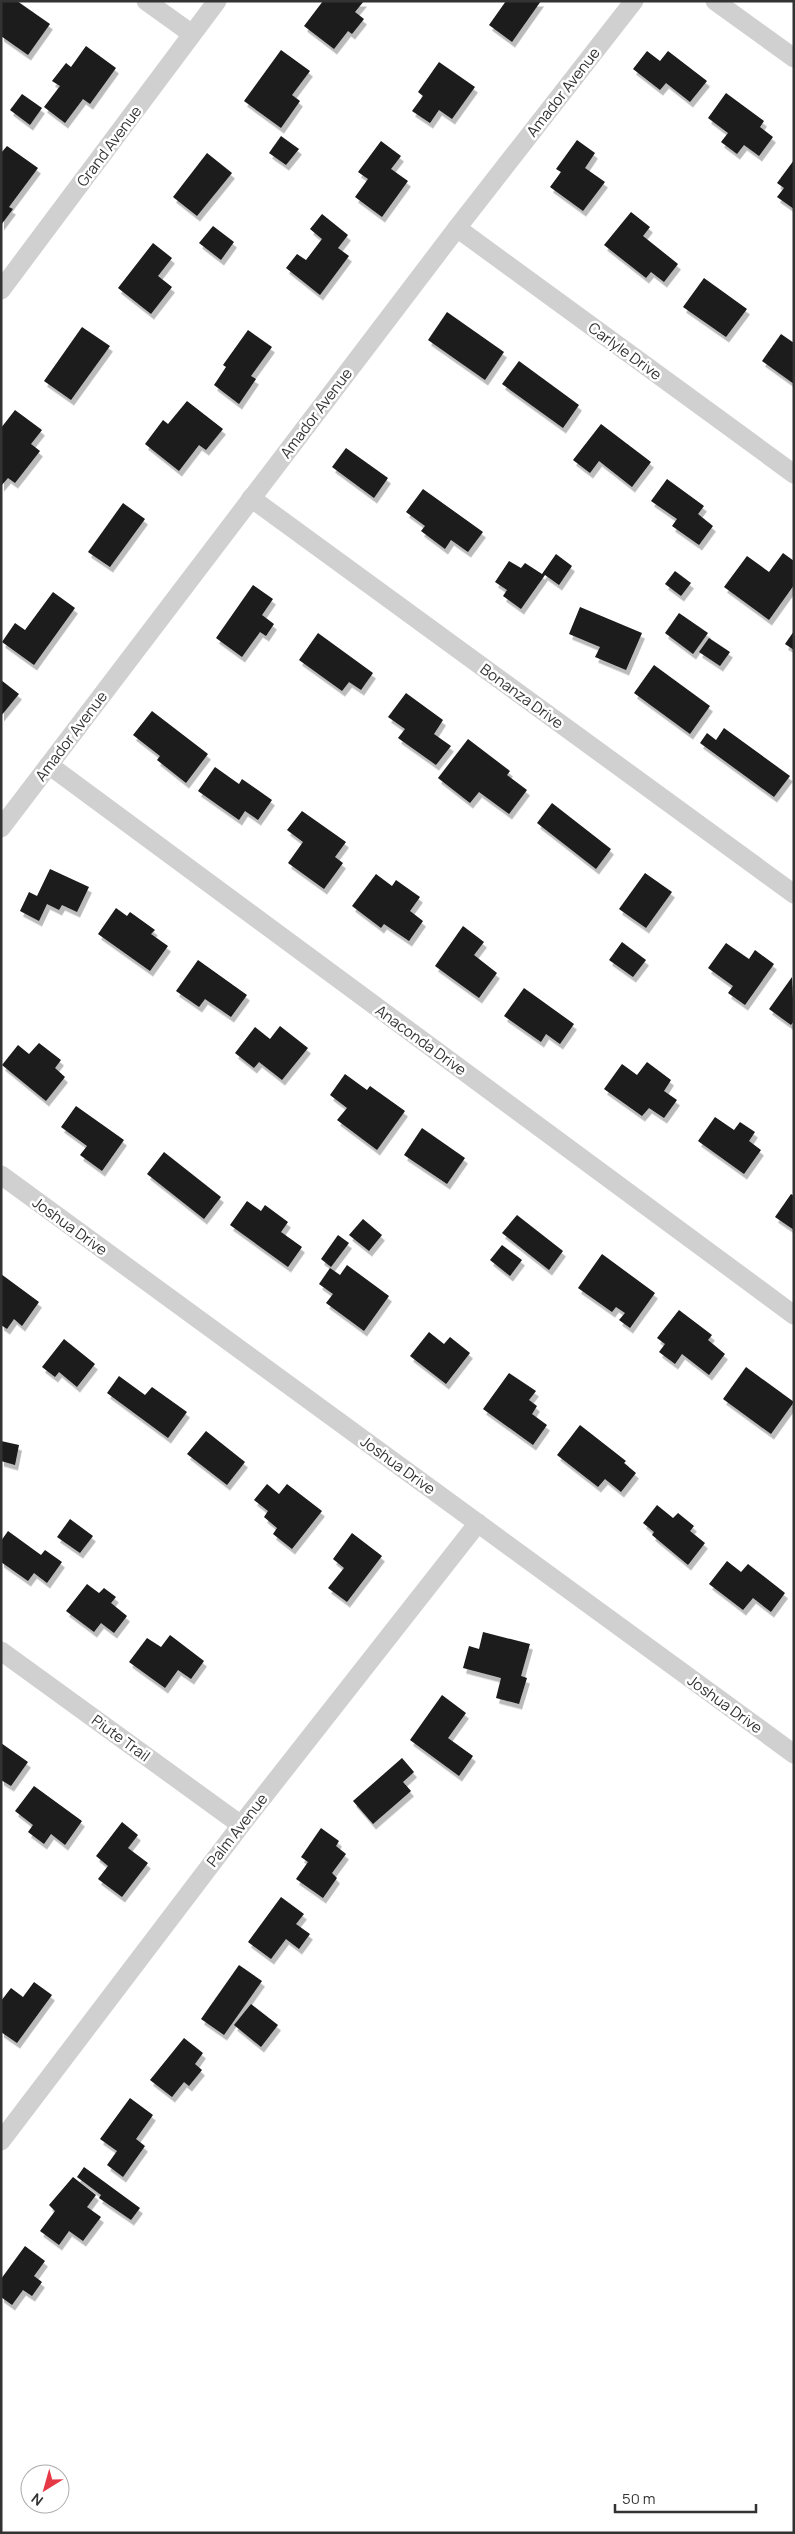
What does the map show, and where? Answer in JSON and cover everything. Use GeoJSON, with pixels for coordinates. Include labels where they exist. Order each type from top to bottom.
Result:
{"type":"FeatureCollection","features":[{"type":"Feature","properties":{"kind":"street"},"geometry":{"type":"LineString","coordinates":[[146,1],[192,34]]}},
{"type":"Feature","properties":{"kind":"street","name":"Grand Avenue"},"geometry":{"type":"LineString","coordinates":[[1,290],[217,1]]}},
{"type":"Feature","properties":{"kind":"street","name":"Amador Avenue"},"geometry":{"type":"LineString","coordinates":[[1,828],[250,498],[634,1]]}},
{"type":"Feature","properties":{"kind":"street"},"geometry":{"type":"LineString","coordinates":[[715,1],[794,58]]}},
{"type":"Feature","properties":{"kind":"street","name":"Carlyle Drive"},"geometry":{"type":"LineString","coordinates":[[457,228],[794,474]]}},
{"type":"Feature","properties":{"kind":"street","name":"Bonanza Drive"},"geometry":{"type":"LineString","coordinates":[[250,498],[794,894]]}},
{"type":"Feature","properties":{"kind":"street","name":"Anaconda Drive"},"geometry":{"type":"LineString","coordinates":[[48,765],[794,1315]]}},
{"type":"Feature","properties":{"kind":"street","name":"Joshua Drive"},"geometry":{"type":"LineString","coordinates":[[1,1175],[794,1754]]}},
{"type":"Feature","properties":{"kind":"street","name":"Palm Avenue"},"geometry":{"type":"LineString","coordinates":[[1,2142],[7,2120],[478,1523]]}},
{"type":"Feature","properties":{"kind":"street","name":"Piute Trail"},"geometry":{"type":"LineString","coordinates":[[1,1651],[241,1825]]}},
{"type":"Feature","properties":{"kind":"building"},"geometry":{"type":"Polygon","coordinates":[[[1,1],[17,1],[50,24],[28,55],[1,36],[1,1]]]}},
{"type":"Feature","properties":{"kind":"building"},"geometry":{"type":"Polygon","coordinates":[[[323,1],[364,1],[355,12],[364,19],[352,34],[348,31],[334,49],[304,26],[323,1]]]}},
{"type":"Feature","properties":{"kind":"building"},"geometry":{"type":"Polygon","coordinates":[[[506,1],[541,1],[512,42],[489,25],[506,1]]]}},
{"type":"Feature","properties":{"kind":"building"},"geometry":{"type":"Polygon","coordinates":[[[86,46],[116,68],[90,104],[83,99],[65,123],[44,107],[60,86],[52,81],[66,63],[71,67],[86,46]]]}},
{"type":"Feature","properties":{"kind":"building"},"geometry":{"type":"Polygon","coordinates":[[[281,50],[310,71],[292,95],[300,101],[281,128],[244,101],[281,50]]]}},
{"type":"Feature","properties":{"kind":"building"},"geometry":{"type":"Polygon","coordinates":[[[647,51],[660,61],[668,51],[707,81],[690,102],[666,83],[660,90],[633,69],[647,51]]]}},
{"type":"Feature","properties":{"kind":"building"},"geometry":{"type":"Polygon","coordinates":[[[439,62],[475,87],[452,119],[439,110],[430,123],[412,111],[423,96],[418,92],[439,62]]]}},
{"type":"Feature","properties":{"kind":"building"},"geometry":{"type":"Polygon","coordinates":[[[726,93],[764,121],[760,127],[773,137],[759,156],[744,145],[737,154],[721,142],[728,133],[708,118],[726,93]]]}},
{"type":"Feature","properties":{"kind":"building"},"geometry":{"type":"Polygon","coordinates":[[[22,94],[42,108],[30,125],[10,110],[22,94]]]}},
{"type":"Feature","properties":{"kind":"building"},"geometry":{"type":"Polygon","coordinates":[[[281,136],[299,149],[286,165],[269,153],[281,136]]]}},
{"type":"Feature","properties":{"kind":"building"},"geometry":{"type":"Polygon","coordinates":[[[577,140],[595,153],[585,168],[605,182],[583,211],[550,187],[561,172],[556,169],[577,140]]]}},
{"type":"Feature","properties":{"kind":"building"},"geometry":{"type":"Polygon","coordinates":[[[381,141],[401,156],[391,169],[408,181],[382,217],[355,197],[368,179],[358,172],[381,141]]]}},
{"type":"Feature","properties":{"kind":"building"},"geometry":{"type":"Polygon","coordinates":[[[7,146],[38,168],[9,207],[13,209],[1,225],[1,153],[7,146]]]}},
{"type":"Feature","properties":{"kind":"building"},"geometry":{"type":"Polygon","coordinates":[[[207,153],[232,173],[197,216],[173,197],[207,153]]]}},
{"type":"Feature","properties":{"kind":"building"},"geometry":{"type":"Polygon","coordinates":[[[794,160],[794,209],[777,197],[784,188],[777,183],[794,160]]]}},
{"type":"Feature","properties":{"kind":"building"},"geometry":{"type":"Polygon","coordinates":[[[631,212],[650,227],[643,236],[678,264],[664,282],[651,272],[646,278],[604,245],[631,212]]]}},
{"type":"Feature","properties":{"kind":"building"},"geometry":{"type":"Polygon","coordinates":[[[322,214],[348,235],[338,248],[349,256],[320,295],[286,268],[297,254],[306,260],[322,239],[310,229],[322,214]]]}},
{"type":"Feature","properties":{"kind":"building"},"geometry":{"type":"Polygon","coordinates":[[[213,226],[234,242],[221,260],[199,243],[213,226]]]}},
{"type":"Feature","properties":{"kind":"building"},"geometry":{"type":"Polygon","coordinates":[[[153,243],[172,258],[158,276],[172,287],[151,314],[118,288],[153,243]]]}},
{"type":"Feature","properties":{"kind":"building"},"geometry":{"type":"Polygon","coordinates":[[[704,278],[747,309],[726,337],[683,307],[704,278]]]}},
{"type":"Feature","properties":{"kind":"building"},"geometry":{"type":"Polygon","coordinates":[[[447,312],[504,352],[485,380],[428,340],[447,312]]]}},
{"type":"Feature","properties":{"kind":"building"},"geometry":{"type":"Polygon","coordinates":[[[82,327],[110,346],[71,400],[44,381],[82,327]]]}},
{"type":"Feature","properties":{"kind":"building"},"geometry":{"type":"Polygon","coordinates":[[[248,330],[272,347],[251,376],[256,379],[239,404],[214,385],[226,367],[223,365],[248,330]]]}},
{"type":"Feature","properties":{"kind":"building"},"geometry":{"type":"Polygon","coordinates":[[[781,334],[794,343],[794,384],[762,361],[781,334]]]}},
{"type":"Feature","properties":{"kind":"building"},"geometry":{"type":"Polygon","coordinates":[[[519,361],[579,405],[563,428],[502,384],[519,361]]]}},
{"type":"Feature","properties":{"kind":"building"},"geometry":{"type":"Polygon","coordinates":[[[187,401],[223,429],[206,450],[199,445],[179,471],[145,444],[163,420],[168,424],[187,401]]]}},
{"type":"Feature","properties":{"kind":"building"},"geometry":{"type":"Polygon","coordinates":[[[15,410],[42,430],[31,444],[40,451],[15,483],[8,478],[1,486],[1,428],[15,410]]]}},
{"type":"Feature","properties":{"kind":"building"},"geometry":{"type":"Polygon","coordinates":[[[601,424],[651,462],[632,487],[599,461],[590,473],[573,460],[601,424]]]}},
{"type":"Feature","properties":{"kind":"building"},"geometry":{"type":"Polygon","coordinates":[[[346,448],[388,478],[374,498],[332,467],[346,448]]]}},
{"type":"Feature","properties":{"kind":"building"},"geometry":{"type":"Polygon","coordinates":[[[667,479],[704,506],[698,514],[713,526],[699,545],[672,526],[677,519],[651,501],[667,479]]]}},
{"type":"Feature","properties":{"kind":"building"},"geometry":{"type":"Polygon","coordinates":[[[423,489],[483,532],[468,552],[451,540],[445,549],[421,531],[425,526],[406,512],[423,489]]]}},
{"type":"Feature","properties":{"kind":"building"},"geometry":{"type":"Polygon","coordinates":[[[123,503],[145,519],[110,567],[88,552],[123,503]]]}},
{"type":"Feature","properties":{"kind":"building"},"geometry":{"type":"Polygon","coordinates":[[[783,553],[794,561],[794,585],[769,620],[724,587],[747,556],[769,572],[783,553]]]}},
{"type":"Feature","properties":{"kind":"building"},"geometry":{"type":"Polygon","coordinates":[[[556,554],[572,566],[559,585],[545,575],[521,609],[503,596],[507,590],[495,582],[509,561],[521,568],[525,563],[542,574],[556,554]]]}},
{"type":"Feature","properties":{"kind":"building"},"geometry":{"type":"Polygon","coordinates":[[[675,571],[691,583],[681,596],[665,584],[675,571]]]}},
{"type":"Feature","properties":{"kind":"building"},"geometry":{"type":"Polygon","coordinates":[[[253,585],[273,599],[262,615],[274,624],[266,636],[260,632],[242,657],[216,638],[253,585]]]}},
{"type":"Feature","properties":{"kind":"building"},"geometry":{"type":"Polygon","coordinates":[[[53,592],[75,608],[34,665],[2,642],[15,623],[25,630],[53,592]]]}},
{"type":"Feature","properties":{"kind":"building"},"geometry":{"type":"Polygon","coordinates":[[[580,607],[642,633],[626,670],[595,657],[600,647],[569,634],[580,607]]]}},
{"type":"Feature","properties":{"kind":"building"},"geometry":{"type":"Polygon","coordinates":[[[679,613],[708,633],[693,654],[665,633],[679,613]]]}},
{"type":"Feature","properties":{"kind":"building"},"geometry":{"type":"Polygon","coordinates":[[[794,631],[794,650],[785,644],[794,631]]]}},
{"type":"Feature","properties":{"kind":"building"},"geometry":{"type":"Polygon","coordinates":[[[318,633],[373,673],[361,690],[349,682],[342,691],[299,660],[318,633]]]}},
{"type":"Feature","properties":{"kind":"building"},"geometry":{"type":"Polygon","coordinates":[[[709,638],[730,652],[720,666],[699,652],[709,638]]]}},
{"type":"Feature","properties":{"kind":"building"},"geometry":{"type":"Polygon","coordinates":[[[654,665],[710,706],[690,734],[634,693],[654,665]]]}},
{"type":"Feature","properties":{"kind":"building"},"geometry":{"type":"Polygon","coordinates":[[[1,680],[19,694],[1,716],[1,680]]]}},
{"type":"Feature","properties":{"kind":"building"},"geometry":{"type":"Polygon","coordinates":[[[406,693],[443,720],[434,734],[451,746],[436,765],[398,738],[405,729],[388,717],[406,693]]]}},
{"type":"Feature","properties":{"kind":"building"},"geometry":{"type":"Polygon","coordinates":[[[152,711],[208,754],[186,783],[157,760],[160,756],[133,735],[152,711]]]}},
{"type":"Feature","properties":{"kind":"building"},"geometry":{"type":"Polygon","coordinates":[[[724,728],[790,776],[774,797],[700,743],[707,733],[716,740],[724,728]]]}},
{"type":"Feature","properties":{"kind":"building"},"geometry":{"type":"Polygon","coordinates":[[[468,739],[510,771],[507,775],[527,790],[509,814],[479,792],[470,803],[438,778],[468,739]]]}},
{"type":"Feature","properties":{"kind":"building"},"geometry":{"type":"Polygon","coordinates":[[[215,767],[239,784],[242,779],[272,800],[258,820],[245,811],[239,820],[198,791],[215,767]]]}},
{"type":"Feature","properties":{"kind":"building"},"geometry":{"type":"Polygon","coordinates":[[[552,803],[611,849],[596,869],[537,823],[552,803]]]}},
{"type":"Feature","properties":{"kind":"building"},"geometry":{"type":"Polygon","coordinates":[[[302,811],[346,842],[335,857],[343,863],[324,889],[288,863],[303,842],[287,830],[302,811]]]}},
{"type":"Feature","properties":{"kind":"building"},"geometry":{"type":"Polygon","coordinates":[[[50,869],[89,887],[77,912],[62,905],[59,910],[47,904],[39,921],[20,911],[29,892],[37,896],[50,869]]]}},
{"type":"Feature","properties":{"kind":"building"},"geometry":{"type":"Polygon","coordinates":[[[645,873],[672,892],[646,928],[619,909],[645,873]]]}},
{"type":"Feature","properties":{"kind":"building"},"geometry":{"type":"Polygon","coordinates":[[[376,874],[392,886],[396,880],[420,897],[410,911],[423,921],[409,941],[384,924],[381,928],[352,906],[376,874]]]}},
{"type":"Feature","properties":{"kind":"building"},"geometry":{"type":"Polygon","coordinates":[[[116,908],[127,916],[130,912],[155,930],[151,934],[168,946],[150,971],[98,934],[116,908]]]}},
{"type":"Feature","properties":{"kind":"building"},"geometry":{"type":"Polygon","coordinates":[[[463,926],[484,942],[474,955],[497,973],[479,998],[435,966],[463,926]]]}},
{"type":"Feature","properties":{"kind":"building"},"geometry":{"type":"Polygon","coordinates":[[[622,942],[646,960],[633,977],[609,960],[622,942]]]}},
{"type":"Feature","properties":{"kind":"building"},"geometry":{"type":"Polygon","coordinates":[[[726,943],[749,959],[755,950],[774,964],[745,1005],[728,993],[733,986],[708,968],[726,943]]]}},
{"type":"Feature","properties":{"kind":"building"},"geometry":{"type":"Polygon","coordinates":[[[198,960],[247,995],[231,1017],[205,999],[199,1007],[176,991],[198,960]]]}},
{"type":"Feature","properties":{"kind":"building"},"geometry":{"type":"Polygon","coordinates":[[[792,977],[794,1021],[791,1025],[769,1009],[792,977]]]}},
{"type":"Feature","properties":{"kind":"building"},"geometry":{"type":"Polygon","coordinates":[[[524,988],[574,1024],[560,1044],[546,1034],[541,1042],[504,1016],[524,988]]]}},
{"type":"Feature","properties":{"kind":"building"},"geometry":{"type":"Polygon","coordinates":[[[280,1026],[308,1048],[282,1080],[259,1062],[254,1068],[235,1053],[255,1027],[270,1039],[280,1026]]]}},
{"type":"Feature","properties":{"kind":"building"},"geometry":{"type":"Polygon","coordinates":[[[39,1043],[61,1060],[55,1068],[65,1077],[46,1101],[2,1065],[18,1045],[29,1054],[39,1043]]]}},
{"type":"Feature","properties":{"kind":"building"},"geometry":{"type":"Polygon","coordinates":[[[647,1062],[671,1080],[664,1091],[677,1100],[664,1118],[649,1108],[642,1116],[604,1089],[622,1064],[637,1075],[647,1062]]]}},
{"type":"Feature","properties":{"kind":"building"},"geometry":{"type":"Polygon","coordinates":[[[345,1074],[367,1090],[370,1086],[405,1111],[377,1150],[337,1120],[347,1108],[330,1095],[345,1074]]]}},
{"type":"Feature","properties":{"kind":"building"},"geometry":{"type":"Polygon","coordinates":[[[76,1106],[124,1140],[102,1171],[80,1155],[87,1146],[61,1127],[76,1106]]]}},
{"type":"Feature","properties":{"kind":"building"},"geometry":{"type":"Polygon","coordinates":[[[715,1117],[734,1130],[740,1122],[755,1132],[749,1141],[761,1150],[744,1174],[698,1141],[715,1117]]]}},
{"type":"Feature","properties":{"kind":"building"},"geometry":{"type":"Polygon","coordinates":[[[422,1128],[465,1158],[447,1184],[404,1155],[422,1128]]]}},
{"type":"Feature","properties":{"kind":"building"},"geometry":{"type":"Polygon","coordinates":[[[164,1152],[221,1197],[204,1219],[147,1174],[164,1152]]]}},
{"type":"Feature","properties":{"kind":"building"},"geometry":{"type":"Polygon","coordinates":[[[791,1194],[794,1196],[794,1230],[775,1217],[791,1194]]]}},
{"type":"Feature","properties":{"kind":"building"},"geometry":{"type":"Polygon","coordinates":[[[247,1201],[261,1211],[265,1205],[288,1222],[281,1232],[302,1247],[288,1267],[230,1225],[247,1201]]]}},
{"type":"Feature","properties":{"kind":"building"},"geometry":{"type":"Polygon","coordinates":[[[517,1215],[563,1251],[549,1270],[502,1233],[517,1215]]]}},
{"type":"Feature","properties":{"kind":"building"},"geometry":{"type":"Polygon","coordinates":[[[363,1219],[382,1235],[369,1251],[349,1235],[363,1219]]]}},
{"type":"Feature","properties":{"kind":"building"},"geometry":{"type":"Polygon","coordinates":[[[338,1235],[349,1243],[331,1267],[321,1259],[338,1235]]]}},
{"type":"Feature","properties":{"kind":"building"},"geometry":{"type":"Polygon","coordinates":[[[502,1245],[522,1260],[510,1276],[490,1260],[502,1245]]]}},
{"type":"Feature","properties":{"kind":"building"},"geometry":{"type":"Polygon","coordinates":[[[602,1254],[655,1293],[630,1328],[619,1320],[625,1313],[616,1307],[612,1312],[578,1288],[602,1254]]]}},
{"type":"Feature","properties":{"kind":"building"},"geometry":{"type":"Polygon","coordinates":[[[347,1265],[389,1296],[364,1331],[326,1303],[333,1294],[319,1284],[330,1268],[340,1275],[347,1265]]]}},
{"type":"Feature","properties":{"kind":"building"},"geometry":{"type":"Polygon","coordinates":[[[1,1274],[39,1302],[22,1326],[14,1319],[7,1329],[1,1325],[1,1274]]]}},
{"type":"Feature","properties":{"kind":"building"},"geometry":{"type":"Polygon","coordinates":[[[679,1310],[712,1335],[708,1340],[725,1354],[709,1375],[682,1354],[675,1364],[659,1352],[665,1344],[657,1338],[679,1310]]]}},
{"type":"Feature","properties":{"kind":"building"},"geometry":{"type":"Polygon","coordinates":[[[429,1332],[444,1344],[450,1337],[470,1353],[446,1384],[410,1356],[429,1332]]]}},
{"type":"Feature","properties":{"kind":"building"},"geometry":{"type":"Polygon","coordinates":[[[64,1339],[95,1364],[77,1387],[59,1372],[55,1377],[42,1367],[64,1339]]]}},
{"type":"Feature","properties":{"kind":"building"},"geometry":{"type":"Polygon","coordinates":[[[746,1367],[794,1402],[771,1434],[723,1399],[746,1367]]]}},
{"type":"Feature","properties":{"kind":"building"},"geometry":{"type":"Polygon","coordinates":[[[509,1373],[536,1391],[529,1400],[537,1406],[532,1414],[547,1425],[533,1445],[483,1409],[509,1373]]]}},
{"type":"Feature","properties":{"kind":"building"},"geometry":{"type":"Polygon","coordinates":[[[119,1376],[145,1395],[152,1387],[187,1412],[168,1438],[107,1393],[119,1376]]]}},
{"type":"Feature","properties":{"kind":"building"},"geometry":{"type":"Polygon","coordinates":[[[580,1425],[626,1461],[624,1463],[636,1473],[621,1492],[605,1479],[598,1487],[557,1455],[580,1425]]]}},
{"type":"Feature","properties":{"kind":"building"},"geometry":{"type":"Polygon","coordinates":[[[206,1431],[245,1462],[227,1485],[187,1454],[206,1431]]]}},
{"type":"Feature","properties":{"kind":"building"},"geometry":{"type":"Polygon","coordinates":[[[1,1441],[19,1445],[15,1465],[1,1461],[1,1441]]]}},
{"type":"Feature","properties":{"kind":"building"},"geometry":{"type":"Polygon","coordinates":[[[267,1484],[279,1494],[287,1484],[322,1511],[292,1549],[273,1534],[277,1528],[264,1517],[268,1511],[254,1500],[267,1484]]]}},
{"type":"Feature","properties":{"kind":"building"},"geometry":{"type":"Polygon","coordinates":[[[657,1505],[673,1518],[678,1513],[694,1526],[690,1531],[705,1543],[688,1565],[652,1535],[654,1532],[643,1523],[657,1505]]]}},
{"type":"Feature","properties":{"kind":"building"},"geometry":{"type":"Polygon","coordinates":[[[70,1519],[93,1536],[80,1553],[57,1537],[70,1519]]]}},
{"type":"Feature","properties":{"kind":"building"},"geometry":{"type":"Polygon","coordinates":[[[8,1531],[41,1555],[45,1550],[62,1562],[47,1583],[34,1573],[28,1581],[1,1562],[1,1541],[8,1531]]]}},
{"type":"Feature","properties":{"kind":"building"},"geometry":{"type":"Polygon","coordinates":[[[352,1533],[382,1556],[347,1602],[328,1588],[344,1568],[333,1559],[352,1533]]]}},
{"type":"Feature","properties":{"kind":"building"},"geometry":{"type":"Polygon","coordinates":[[[727,1561],[741,1572],[748,1564],[785,1593],[771,1612],[753,1598],[743,1610],[709,1584],[727,1561]]]}},
{"type":"Feature","properties":{"kind":"building"},"geometry":{"type":"Polygon","coordinates":[[[87,1584],[99,1593],[104,1588],[116,1597],[111,1603],[127,1616],[114,1633],[101,1623],[94,1632],[66,1611],[87,1584]]]}},
{"type":"Feature","properties":{"kind":"building"},"geometry":{"type":"Polygon","coordinates":[[[483,1632],[530,1644],[521,1676],[527,1678],[519,1704],[496,1698],[501,1678],[463,1668],[469,1646],[479,1649],[483,1632]]]}},
{"type":"Feature","properties":{"kind":"building"},"geometry":{"type":"Polygon","coordinates":[[[170,1635],[204,1661],[191,1679],[178,1670],[165,1688],[129,1662],[147,1638],[161,1647],[170,1635]]]}},
{"type":"Feature","properties":{"kind":"building"},"geometry":{"type":"Polygon","coordinates":[[[442,1695],[466,1713],[448,1738],[473,1756],[459,1776],[410,1740],[442,1695]]]}},
{"type":"Feature","properties":{"kind":"building"},"geometry":{"type":"Polygon","coordinates":[[[1,1743],[28,1762],[11,1786],[1,1780],[1,1743]]]}},
{"type":"Feature","properties":{"kind":"building"},"geometry":{"type":"Polygon","coordinates":[[[402,1758],[414,1772],[403,1782],[411,1791],[373,1824],[353,1801],[402,1758]]]}},
{"type":"Feature","properties":{"kind":"building"},"geometry":{"type":"Polygon","coordinates":[[[34,1786],[82,1821],[65,1845],[51,1834],[44,1844],[28,1832],[33,1825],[15,1811],[34,1786]]]}},
{"type":"Feature","properties":{"kind":"building"},"geometry":{"type":"Polygon","coordinates":[[[122,1822],[138,1835],[128,1848],[148,1863],[122,1897],[98,1879],[108,1866],[96,1856],[122,1822]]]}},
{"type":"Feature","properties":{"kind":"building"},"geometry":{"type":"Polygon","coordinates":[[[321,1828],[339,1841],[336,1846],[346,1854],[332,1873],[337,1878],[323,1898],[296,1879],[308,1862],[301,1857],[321,1828]]]}},
{"type":"Feature","properties":{"kind":"building"},"geometry":{"type":"Polygon","coordinates":[[[281,1897],[304,1914],[296,1924],[310,1934],[299,1949],[286,1939],[271,1959],[248,1942],[281,1897]]]}},
{"type":"Feature","properties":{"kind":"building"},"geometry":{"type":"Polygon","coordinates":[[[239,1965],[262,1981],[224,2035],[201,2019],[239,1965]]]}},
{"type":"Feature","properties":{"kind":"building"},"geometry":{"type":"Polygon","coordinates":[[[34,1982],[52,1995],[17,2043],[1,2032],[1,2001],[11,1988],[23,1997],[34,1982]]]}},
{"type":"Feature","properties":{"kind":"building"},"geometry":{"type":"Polygon","coordinates":[[[251,2004],[278,2025],[261,2047],[234,2025],[251,2004]]]}},
{"type":"Feature","properties":{"kind":"building"},"geometry":{"type":"Polygon","coordinates":[[[184,2038],[203,2053],[195,2064],[202,2070],[189,2086],[184,2082],[172,2097],[150,2080],[184,2038]]]}},
{"type":"Feature","properties":{"kind":"building"},"geometry":{"type":"Polygon","coordinates":[[[130,2098],[153,2115],[136,2139],[145,2146],[123,2177],[107,2165],[117,2151],[100,2139],[130,2098]]]}},
{"type":"Feature","properties":{"kind":"building"},"geometry":{"type":"Polygon","coordinates":[[[84,2167],[140,2208],[131,2220],[99,2198],[101,2195],[77,2177],[84,2167]]]}},
{"type":"Feature","properties":{"kind":"building"},"geometry":{"type":"Polygon","coordinates":[[[73,2177],[96,2195],[87,2207],[101,2217],[83,2241],[69,2231],[59,2245],[40,2231],[55,2211],[49,2205],[73,2177]]]}},
{"type":"Feature","properties":{"kind":"building"},"geometry":{"type":"Polygon","coordinates":[[[25,2246],[45,2261],[34,2276],[42,2282],[32,2296],[23,2290],[12,2305],[1,2297],[1,2279],[25,2246]]]}}]}
